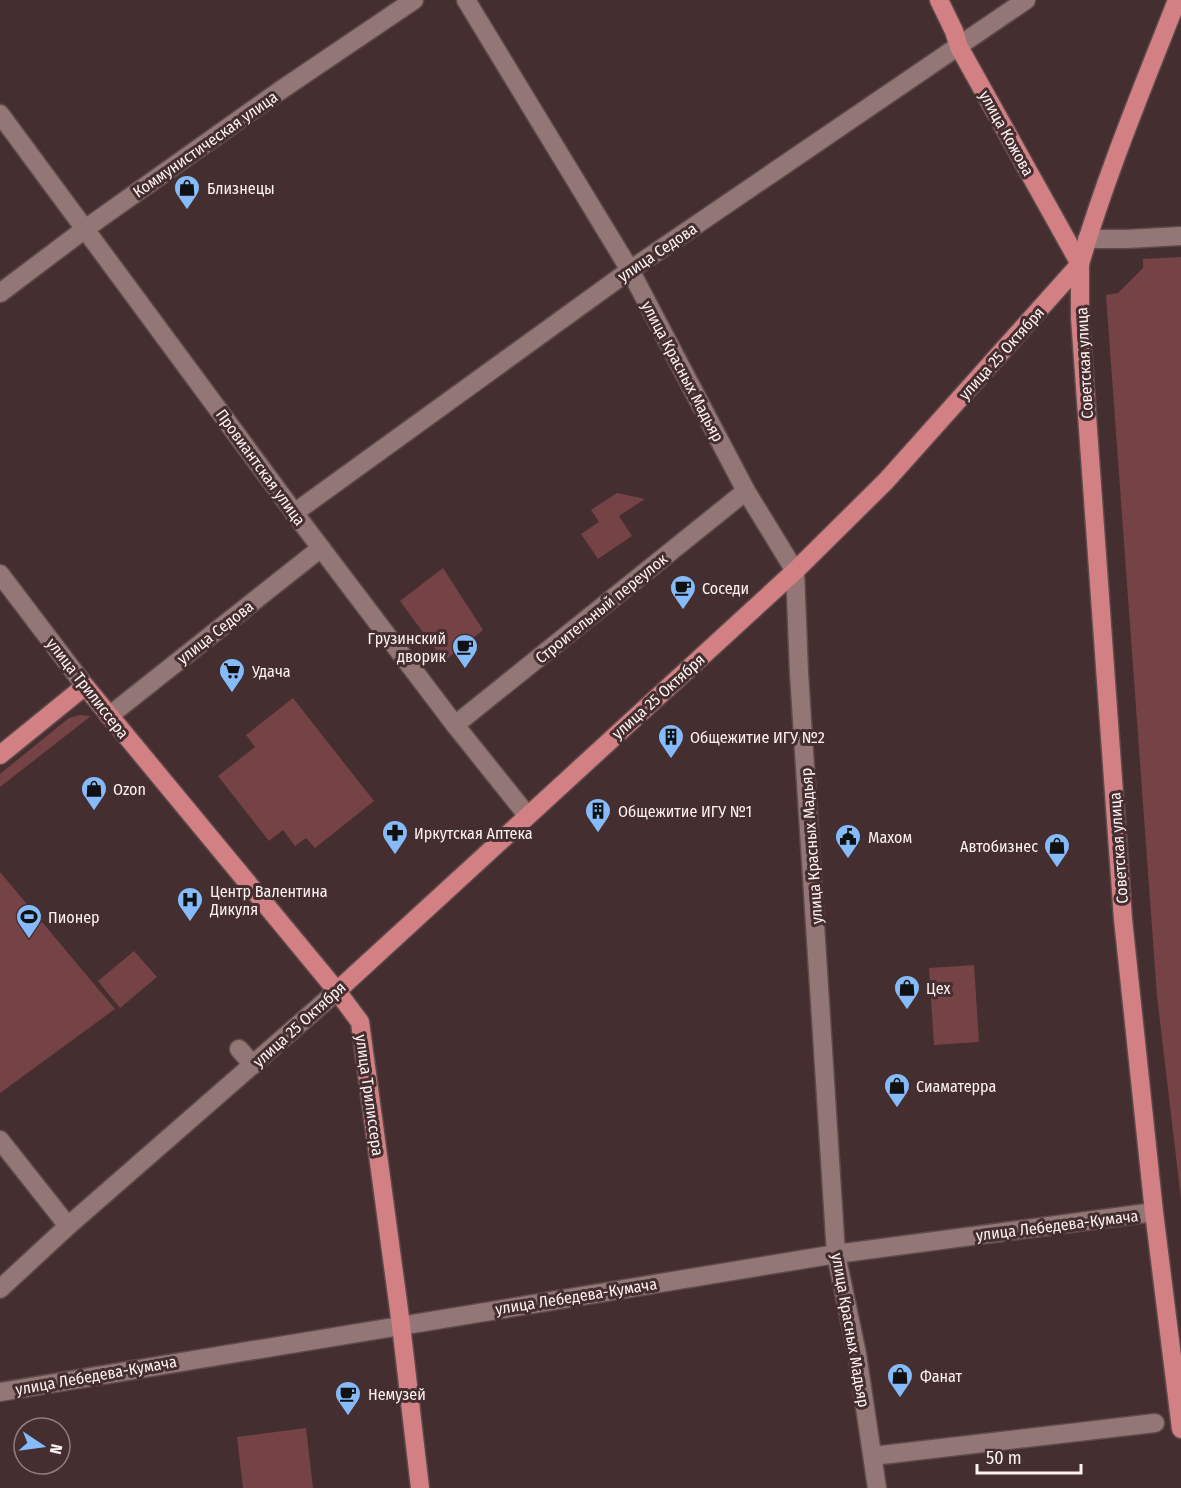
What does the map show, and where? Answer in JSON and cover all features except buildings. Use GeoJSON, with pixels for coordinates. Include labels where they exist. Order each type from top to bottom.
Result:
{"type":"FeatureCollection","features":[{"type":"Feature","properties":{"kind":"main road","name":"улица Кожова"},"geometry":{"type":"LineString","coordinates":[[939,0],[960,47],[1080,264]]}},
{"type":"Feature","properties":{"kind":"main road","name":"улица 25 Октября"},"geometry":{"type":"LineString","coordinates":[[337,991],[795,571],[886,481],[1080,264],[1087,239],[1177,0]]}},
{"type":"Feature","properties":{"kind":"main road","name":"Советская улица"},"geometry":{"type":"LineString","coordinates":[[1080,264],[1081,341],[1123,919],[1154,1212],[1181,1429]]}},
{"type":"Feature","properties":{"kind":"main road","name":"улица Трилиссера"},"geometry":{"type":"LineString","coordinates":[[85,687],[337,991],[360,1022],[401,1325],[420,1488]]}},
{"type":"Feature","properties":{"kind":"main road"},"geometry":{"type":"LineString","coordinates":[[0,755],[85,687]]}},
{"type":"Feature","properties":{"kind":"street","name":"Коммунистическая улица"},"geometry":{"type":"LineString","coordinates":[[0,293],[85,228],[414,0]]}},
{"type":"Feature","properties":{"kind":"street","name":"улица Красных Мадьяр"},"geometry":{"type":"LineString","coordinates":[[466,0],[630,270],[746,491],[795,571],[799,674],[836,1254],[857,1354],[877,1488]]}},
{"type":"Feature","properties":{"kind":"street","name":"улица Седова"},"geometry":{"type":"LineString","coordinates":[[294,513],[630,270],[1026,0]]}},
{"type":"Feature","properties":{"kind":"street","name":"Провиантская улица"},"geometry":{"type":"LineString","coordinates":[[0,114],[294,513],[454,725],[528,815]]}},
{"type":"Feature","properties":{"kind":"street"},"geometry":{"type":"LineString","coordinates":[[1087,239],[1127,240],[1181,236]]}},
{"type":"Feature","properties":{"kind":"street","name":"Строительный переулок"},"geometry":{"type":"LineString","coordinates":[[454,725],[746,491]]}},
{"type":"Feature","properties":{"kind":"street","name":"улица Седова"},"geometry":{"type":"LineString","coordinates":[[109,716],[321,548]]}},
{"type":"Feature","properties":{"kind":"street","name":"улица Трилиссера"},"geometry":{"type":"LineString","coordinates":[[0,574],[85,687]]}},
{"type":"Feature","properties":{"kind":"street","name":"улица 25 Октября"},"geometry":{"type":"LineString","coordinates":[[0,1289],[68,1226],[337,991]]}},
{"type":"Feature","properties":{"kind":"street"},"geometry":{"type":"LineString","coordinates":[[239,1049],[253,1065]]}},
{"type":"Feature","properties":{"kind":"street"},"geometry":{"type":"LineString","coordinates":[[0,1140],[68,1226]]}},
{"type":"Feature","properties":{"kind":"street","name":"улица Лебедева-Кумача"},"geometry":{"type":"LineString","coordinates":[[0,1392],[836,1254],[1154,1212]]}},
{"type":"Feature","properties":{"kind":"street"},"geometry":{"type":"LineString","coordinates":[[873,1456],[1155,1423]]}},
{"type":"Feature","properties":{"kind":"shaded area"},"geometry":{"type":"Polygon","coordinates":[[[1181,257],[1181,1199],[1157,996],[1106,295],[1118,293],[1143,268],[1143,259],[1181,257]]]}},
{"type":"Feature","properties":{"kind":"shaded area"},"geometry":{"type":"Polygon","coordinates":[[[617,493],[645,499],[619,516],[632,536],[598,559],[581,534],[599,522],[591,510],[617,493]]]}},
{"type":"Feature","properties":{"kind":"shaded area"},"geometry":{"type":"Polygon","coordinates":[[[443,568],[483,630],[444,661],[400,601],[443,568]]]}},
{"type":"Feature","properties":{"kind":"shaded area"},"geometry":{"type":"Polygon","coordinates":[[[293,698],[374,801],[315,848],[306,838],[295,846],[283,830],[269,841],[218,776],[255,747],[246,735],[293,698]]]}},
{"type":"Feature","properties":{"kind":"shaded area"},"geometry":{"type":"Polygon","coordinates":[[[80,715],[91,716],[0,787],[0,774],[69,718],[80,715]]]}},
{"type":"Feature","properties":{"kind":"shaded area","name":"Пионер"},"geometry":{"type":"Polygon","coordinates":[[[0,872],[115,1009],[0,1093],[0,872]]]}},
{"type":"Feature","properties":{"kind":"shaded area"},"geometry":{"type":"Polygon","coordinates":[[[134,951],[157,977],[120,1008],[98,981],[134,951]]]}},
{"type":"Feature","properties":{"kind":"shaded area"},"geometry":{"type":"Polygon","coordinates":[[[974,965],[979,1042],[934,1045],[929,968],[974,965]]]}},
{"type":"Feature","properties":{"kind":"shaded area"},"geometry":{"type":"Polygon","coordinates":[[[306,1428],[313,1488],[243,1488],[237,1437],[306,1428]]]}},
{"type":"Feature","properties":{"kind":"place","name":"Близнецы"},"geometry":{"type":"Point","coordinates":[187,211]}},
{"type":"Feature","properties":{"kind":"place","name":"Соседи"},"geometry":{"type":"Point","coordinates":[683,611]}},
{"type":"Feature","properties":{"kind":"place","name":"Грузинский дворик"},"geometry":{"type":"Point","coordinates":[465,670]}},
{"type":"Feature","properties":{"kind":"place","name":"Удача"},"geometry":{"type":"Point","coordinates":[232,694]}},
{"type":"Feature","properties":{"kind":"place","name":"Общежитие ИГУ №2"},"geometry":{"type":"Point","coordinates":[671,760]}},
{"type":"Feature","properties":{"kind":"place","name":"Ozon"},"geometry":{"type":"Point","coordinates":[94,812]}},
{"type":"Feature","properties":{"kind":"place","name":"Общежитие ИГУ №1"},"geometry":{"type":"Point","coordinates":[598,834]}},
{"type":"Feature","properties":{"kind":"place","name":"Иркутская Аптека"},"geometry":{"type":"Point","coordinates":[395,856]}},
{"type":"Feature","properties":{"kind":"place","name":"Махом"},"geometry":{"type":"Point","coordinates":[848,860]}},
{"type":"Feature","properties":{"kind":"place","name":"Автобизнес"},"geometry":{"type":"Point","coordinates":[1057,869]}},
{"type":"Feature","properties":{"kind":"place","name":"Центр Валентина Дикуля"},"geometry":{"type":"Point","coordinates":[190,923]}},
{"type":"Feature","properties":{"kind":"place","name":"Пионер"},"geometry":{"type":"Point","coordinates":[29,940]}},
{"type":"Feature","properties":{"kind":"place","name":"Цех"},"geometry":{"type":"Point","coordinates":[907,1011]}},
{"type":"Feature","properties":{"kind":"place","name":"Сиаматерра"},"geometry":{"type":"Point","coordinates":[897,1109]}},
{"type":"Feature","properties":{"kind":"place","name":"Фанат"},"geometry":{"type":"Point","coordinates":[900,1399]}},
{"type":"Feature","properties":{"kind":"place","name":"Немузей"},"geometry":{"type":"Point","coordinates":[348,1417]}}]}
